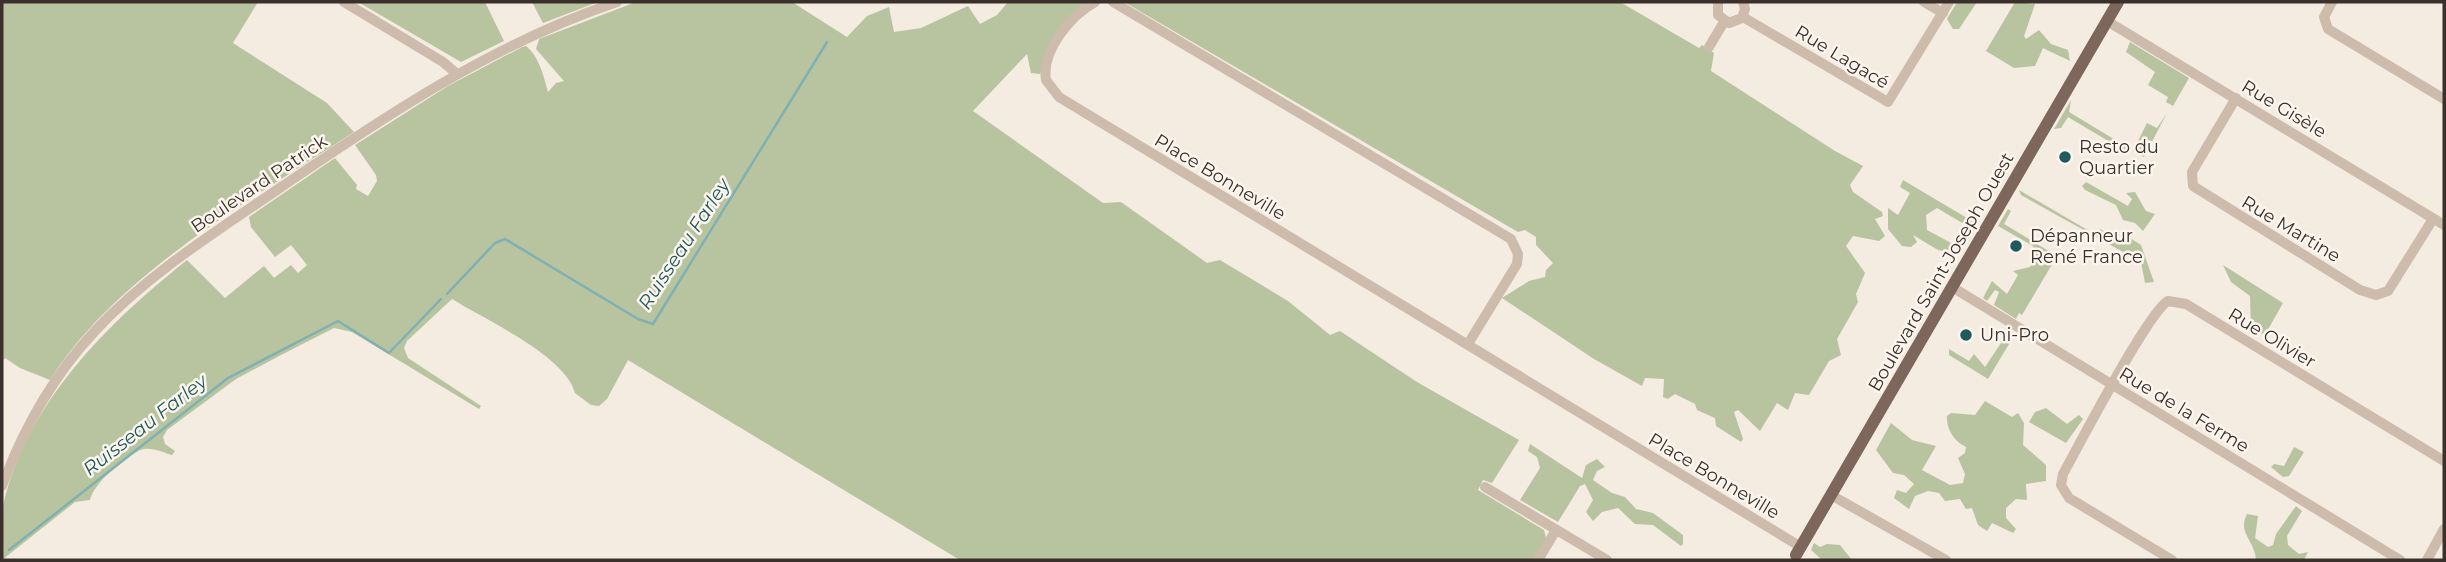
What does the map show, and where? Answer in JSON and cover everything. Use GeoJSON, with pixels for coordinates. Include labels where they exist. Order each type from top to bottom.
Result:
{"type":"FeatureCollection","features":[{"type":"Feature","properties":{"kind":"main road","name":"Boulevard Saint-Joseph Ouest"},"geometry":{"type":"LineString","coordinates":[[1797,554],[2118,2]]}},
{"type":"Feature","properties":{"kind":"street"},"geometry":{"type":"LineString","coordinates":[[344,2],[443,62],[457,74]]}},
{"type":"Feature","properties":{"kind":"street","name":"Boulevard Patrick"},"geometry":{"type":"LineString","coordinates":[[2,486],[27,429],[54,383],[85,342],[128,299],[261,200],[457,74],[538,33],[617,2]]}},
{"type":"Feature","properties":{"kind":"street","name":"Place Bonneville"},"geometry":{"type":"LineString","coordinates":[[1095,2],[1078,15],[1051,51],[1045,68],[1050,90],[1132,143],[1468,344],[1797,554]]}},
{"type":"Feature","properties":{"kind":"street"},"geometry":{"type":"LineString","coordinates":[[1113,2],[1511,239],[1518,254],[1517,264],[1468,344]]}},
{"type":"Feature","properties":{"kind":"street"},"geometry":{"type":"LineString","coordinates":[[1718,2],[1717,11],[1724,22]]}},
{"type":"Feature","properties":{"kind":"street"},"geometry":{"type":"LineString","coordinates":[[1724,22],[1734,23],[1743,16],[1743,2]]}},
{"type":"Feature","properties":{"kind":"street"},"geometry":{"type":"LineString","coordinates":[[1924,2],[1943,13],[1949,2]]}},
{"type":"Feature","properties":{"kind":"street"},"geometry":{"type":"LineString","coordinates":[[2332,2],[2324,17],[2328,29],[2444,99]]}},
{"type":"Feature","properties":{"kind":"street","name":"Rue Lagacé"},"geometry":{"type":"LineString","coordinates":[[1743,16],[1888,102],[1943,13]]}},
{"type":"Feature","properties":{"kind":"street","name":"Rue Gisèle"},"geometry":{"type":"LineString","coordinates":[[2107,21],[2444,225]]}},
{"type":"Feature","properties":{"kind":"street"},"geometry":{"type":"LineString","coordinates":[[1709,47],[1724,22]]}},
{"type":"Feature","properties":{"kind":"street","name":"Rue Martine"},"geometry":{"type":"LineString","coordinates":[[2236,98],[2192,172],[2195,188],[2360,290],[2376,295],[2388,291],[2433,219]]}},
{"type":"Feature","properties":{"kind":"street","name":"Rue de la Ferme"},"geometry":{"type":"LineString","coordinates":[[1952,287],[2400,560]]}},
{"type":"Feature","properties":{"kind":"street","name":"Rue Olivier"},"geometry":{"type":"LineString","coordinates":[[2113,385],[2159,308],[2168,301],[2177,301],[2444,461]]}},
{"type":"Feature","properties":{"kind":"street"},"geometry":{"type":"LineString","coordinates":[[2113,385],[2063,474],[2063,489],[2073,500],[2172,560]]}},
{"type":"Feature","properties":{"kind":"street"},"geometry":{"type":"LineString","coordinates":[[1485,487],[1606,560]]}},
{"type":"Feature","properties":{"kind":"street"},"geometry":{"type":"LineString","coordinates":[[1831,495],[1946,560]]}},
{"type":"Feature","properties":{"kind":"street"},"geometry":{"type":"LineString","coordinates":[[2427,560],[2444,529]]}},
{"type":"Feature","properties":{"kind":"street"},"geometry":{"type":"LineString","coordinates":[[1538,560],[1556,530]]}},
{"type":"Feature","properties":{"kind":"green space"},"geometry":{"type":"Polygon","coordinates":[[[2,2],[258,2],[233,43],[327,103],[354,132],[230,213],[148,273],[78,342],[50,380],[20,368],[5,358],[2,363],[2,2]]]}},
{"type":"Feature","properties":{"kind":"green space"},"geometry":{"type":"Polygon","coordinates":[[[358,2],[485,2],[504,41],[461,62],[358,2]]]}},
{"type":"Feature","properties":{"kind":"green space"},"geometry":{"type":"Polygon","coordinates":[[[532,2],[598,2],[543,23],[532,2]]]}},
{"type":"Feature","properties":{"kind":"green space"},"geometry":{"type":"Polygon","coordinates":[[[636,2],[792,2],[847,37],[867,16],[889,7],[894,32],[921,28],[968,6],[980,24],[997,15],[1008,2],[1085,2],[1052,40],[1040,74],[1031,73],[1027,54],[973,111],[1103,203],[1121,202],[1207,263],[1220,260],[1288,301],[1330,335],[1340,331],[1417,382],[1519,440],[1492,483],[1483,480],[1478,490],[1544,530],[1546,538],[1533,560],[960,560],[628,360],[607,399],[599,406],[591,405],[575,393],[568,379],[541,352],[452,299],[407,341],[404,348],[408,358],[481,406],[479,409],[352,332],[334,328],[236,379],[167,430],[163,437],[165,444],[175,451],[172,455],[148,449],[133,454],[103,479],[90,500],[75,502],[2,560],[3,506],[15,468],[31,433],[74,368],[128,311],[157,285],[187,260],[225,298],[264,266],[274,278],[291,265],[298,273],[307,265],[291,245],[275,257],[251,227],[249,217],[335,158],[357,185],[356,189],[368,196],[377,181],[376,175],[355,145],[448,86],[522,47],[526,46],[534,55],[548,92],[556,83],[564,81],[536,49],[539,39],[636,2]]]}},
{"type":"Feature","properties":{"kind":"green space"},"geometry":{"type":"Polygon","coordinates":[[[1124,2],[1620,2],[1699,48],[1702,45],[1714,53],[1711,71],[1835,151],[1863,166],[1850,185],[1853,192],[1882,212],[1883,216],[1875,219],[1885,236],[1879,241],[1853,236],[1846,246],[1865,273],[1856,294],[1858,302],[1837,339],[1841,355],[1829,361],[1809,395],[1795,393],[1788,410],[1777,403],[1760,431],[1738,410],[1734,412],[1743,439],[1741,442],[1716,426],[1715,418],[1697,410],[1695,404],[1675,394],[1668,399],[1663,397],[1664,379],[1645,378],[1642,386],[1594,359],[1502,298],[1529,281],[1545,277],[1546,270],[1553,263],[1536,245],[1536,237],[1525,230],[1518,232],[1124,2]]]}},
{"type":"Feature","properties":{"kind":"green space"},"geometry":{"type":"Polygon","coordinates":[[[1957,2],[1977,2],[1959,29],[1953,29],[1947,19],[1957,2]]]}},
{"type":"Feature","properties":{"kind":"green space"},"geometry":{"type":"Polygon","coordinates":[[[2015,2],[2035,4],[2024,36],[2026,39],[2039,30],[2051,44],[2068,50],[2070,61],[2043,48],[2035,66],[2014,68],[1986,51],[2015,2]]]}},
{"type":"Feature","properties":{"kind":"green space"},"geometry":{"type":"Polygon","coordinates":[[[2130,42],[2189,78],[2173,106],[2166,102],[2168,97],[2148,85],[2155,72],[2126,52],[2130,42]]]}},
{"type":"Feature","properties":{"kind":"green space"},"geometry":{"type":"Polygon","coordinates":[[[2071,100],[2069,112],[2127,147],[2125,151],[2068,117],[2061,128],[2054,129],[2071,100]]]}},
{"type":"Feature","properties":{"kind":"green space"},"geometry":{"type":"Polygon","coordinates":[[[2167,113],[2144,157],[2133,151],[2147,123],[2157,128],[2167,113]]]}},
{"type":"Feature","properties":{"kind":"green space"},"geometry":{"type":"Polygon","coordinates":[[[1903,180],[1972,221],[1969,227],[1937,208],[1926,215],[1927,230],[1953,244],[1952,253],[1938,250],[1913,235],[1917,242],[1911,247],[1902,246],[1888,229],[1888,208],[1898,215],[1910,193],[1900,187],[1903,180]]]}},
{"type":"Feature","properties":{"kind":"green space"},"geometry":{"type":"Polygon","coordinates":[[[2086,182],[2128,206],[2132,199],[2126,193],[2135,192],[2146,211],[2155,214],[2143,231],[2135,223],[2123,220],[2116,205],[2085,190],[2082,186],[2086,182]]]}},
{"type":"Feature","properties":{"kind":"green space"},"geometry":{"type":"Polygon","coordinates":[[[2019,190],[2096,235],[2100,229],[2117,239],[2127,236],[2141,245],[2154,282],[2145,283],[2141,262],[2021,195],[2019,190]]]}},
{"type":"Feature","properties":{"kind":"green space"},"geometry":{"type":"Polygon","coordinates":[[[2008,209],[2011,211],[2004,224],[2057,256],[2022,315],[2019,313],[2016,319],[1994,305],[1999,292],[1995,290],[1987,301],[1983,298],[1992,281],[2007,294],[2018,275],[2013,271],[2030,267],[2034,258],[2033,246],[1998,226],[2008,209]]]}},
{"type":"Feature","properties":{"kind":"green space"},"geometry":{"type":"Polygon","coordinates":[[[2223,265],[2283,303],[2266,333],[2254,335],[2251,329],[2250,296],[2231,282],[2223,265]]]}},
{"type":"Feature","properties":{"kind":"green space"},"geometry":{"type":"Polygon","coordinates":[[[2009,331],[2015,334],[1988,379],[1949,355],[1949,349],[1969,361],[1974,354],[1985,367],[2009,331]]]}},
{"type":"Feature","properties":{"kind":"green space"},"geometry":{"type":"Polygon","coordinates":[[[1985,401],[2012,417],[2018,413],[2024,423],[2023,445],[2046,465],[2046,481],[2026,484],[2027,500],[2016,499],[2006,508],[2006,518],[2016,529],[2013,533],[1992,523],[1987,531],[1978,525],[1972,508],[1966,509],[1960,499],[1945,501],[1939,493],[1928,491],[1915,496],[1909,509],[1894,498],[1897,490],[1906,493],[1914,484],[1904,475],[1893,473],[1876,450],[1891,423],[1912,440],[1936,446],[1922,470],[1950,485],[1963,483],[1965,474],[1958,458],[1965,453],[1966,447],[1952,434],[1947,416],[1951,413],[1975,415],[1985,401]]]}},
{"type":"Feature","properties":{"kind":"green space"},"geometry":{"type":"Polygon","coordinates":[[[2046,408],[2067,424],[2079,415],[2083,419],[2066,443],[2029,422],[2035,412],[2046,408]]]}},
{"type":"Feature","properties":{"kind":"green space"},"geometry":{"type":"Polygon","coordinates":[[[1530,444],[1582,478],[1586,465],[1597,459],[1605,467],[1597,471],[1593,480],[1612,493],[1625,497],[1636,509],[1653,513],[1683,535],[1683,544],[1681,546],[1653,525],[1635,524],[1618,508],[1602,512],[1593,521],[1586,512],[1593,500],[1585,484],[1580,486],[1558,522],[1520,500],[1540,468],[1537,457],[1528,451],[1530,444]]]}},
{"type":"Feature","properties":{"kind":"green space"},"geometry":{"type":"Polygon","coordinates":[[[2294,447],[2304,452],[2289,476],[2283,477],[2271,467],[2274,464],[2284,466],[2294,447]]]}},
{"type":"Feature","properties":{"kind":"green space"},"geometry":{"type":"Polygon","coordinates":[[[2296,506],[2302,511],[2287,536],[2288,545],[2299,554],[2308,552],[2304,560],[2256,560],[2245,532],[2244,521],[2247,514],[2258,516],[2255,538],[2268,547],[2273,545],[2276,534],[2296,506]]]}},
{"type":"Feature","properties":{"kind":"green space"},"geometry":{"type":"Polygon","coordinates":[[[1814,543],[1820,547],[1827,544],[1840,545],[1852,560],[1822,560],[1811,550],[1814,543]]]}},
{"type":"Feature","properties":{"kind":"waterway","name":"Ruisseau Farley"},"geometry":{"type":"LineString","coordinates":[[447,294],[495,243],[505,239],[638,319],[653,324],[827,42]]}},
{"type":"Feature","properties":{"kind":"waterway","name":"Ruisseau Farley"},"geometry":{"type":"LineString","coordinates":[[9,550],[228,378],[338,321],[389,353],[441,299]]}},
{"type":"Feature","properties":{"kind":"place","name":"Resto du Quartier"},"geometry":{"type":"Point","coordinates":[2065,157]}},
{"type":"Feature","properties":{"kind":"place","name":"Dépanneur René France"},"geometry":{"type":"Point","coordinates":[2016,246]}},
{"type":"Feature","properties":{"kind":"place","name":"Uni-Pro"},"geometry":{"type":"Point","coordinates":[1966,335]}}]}
